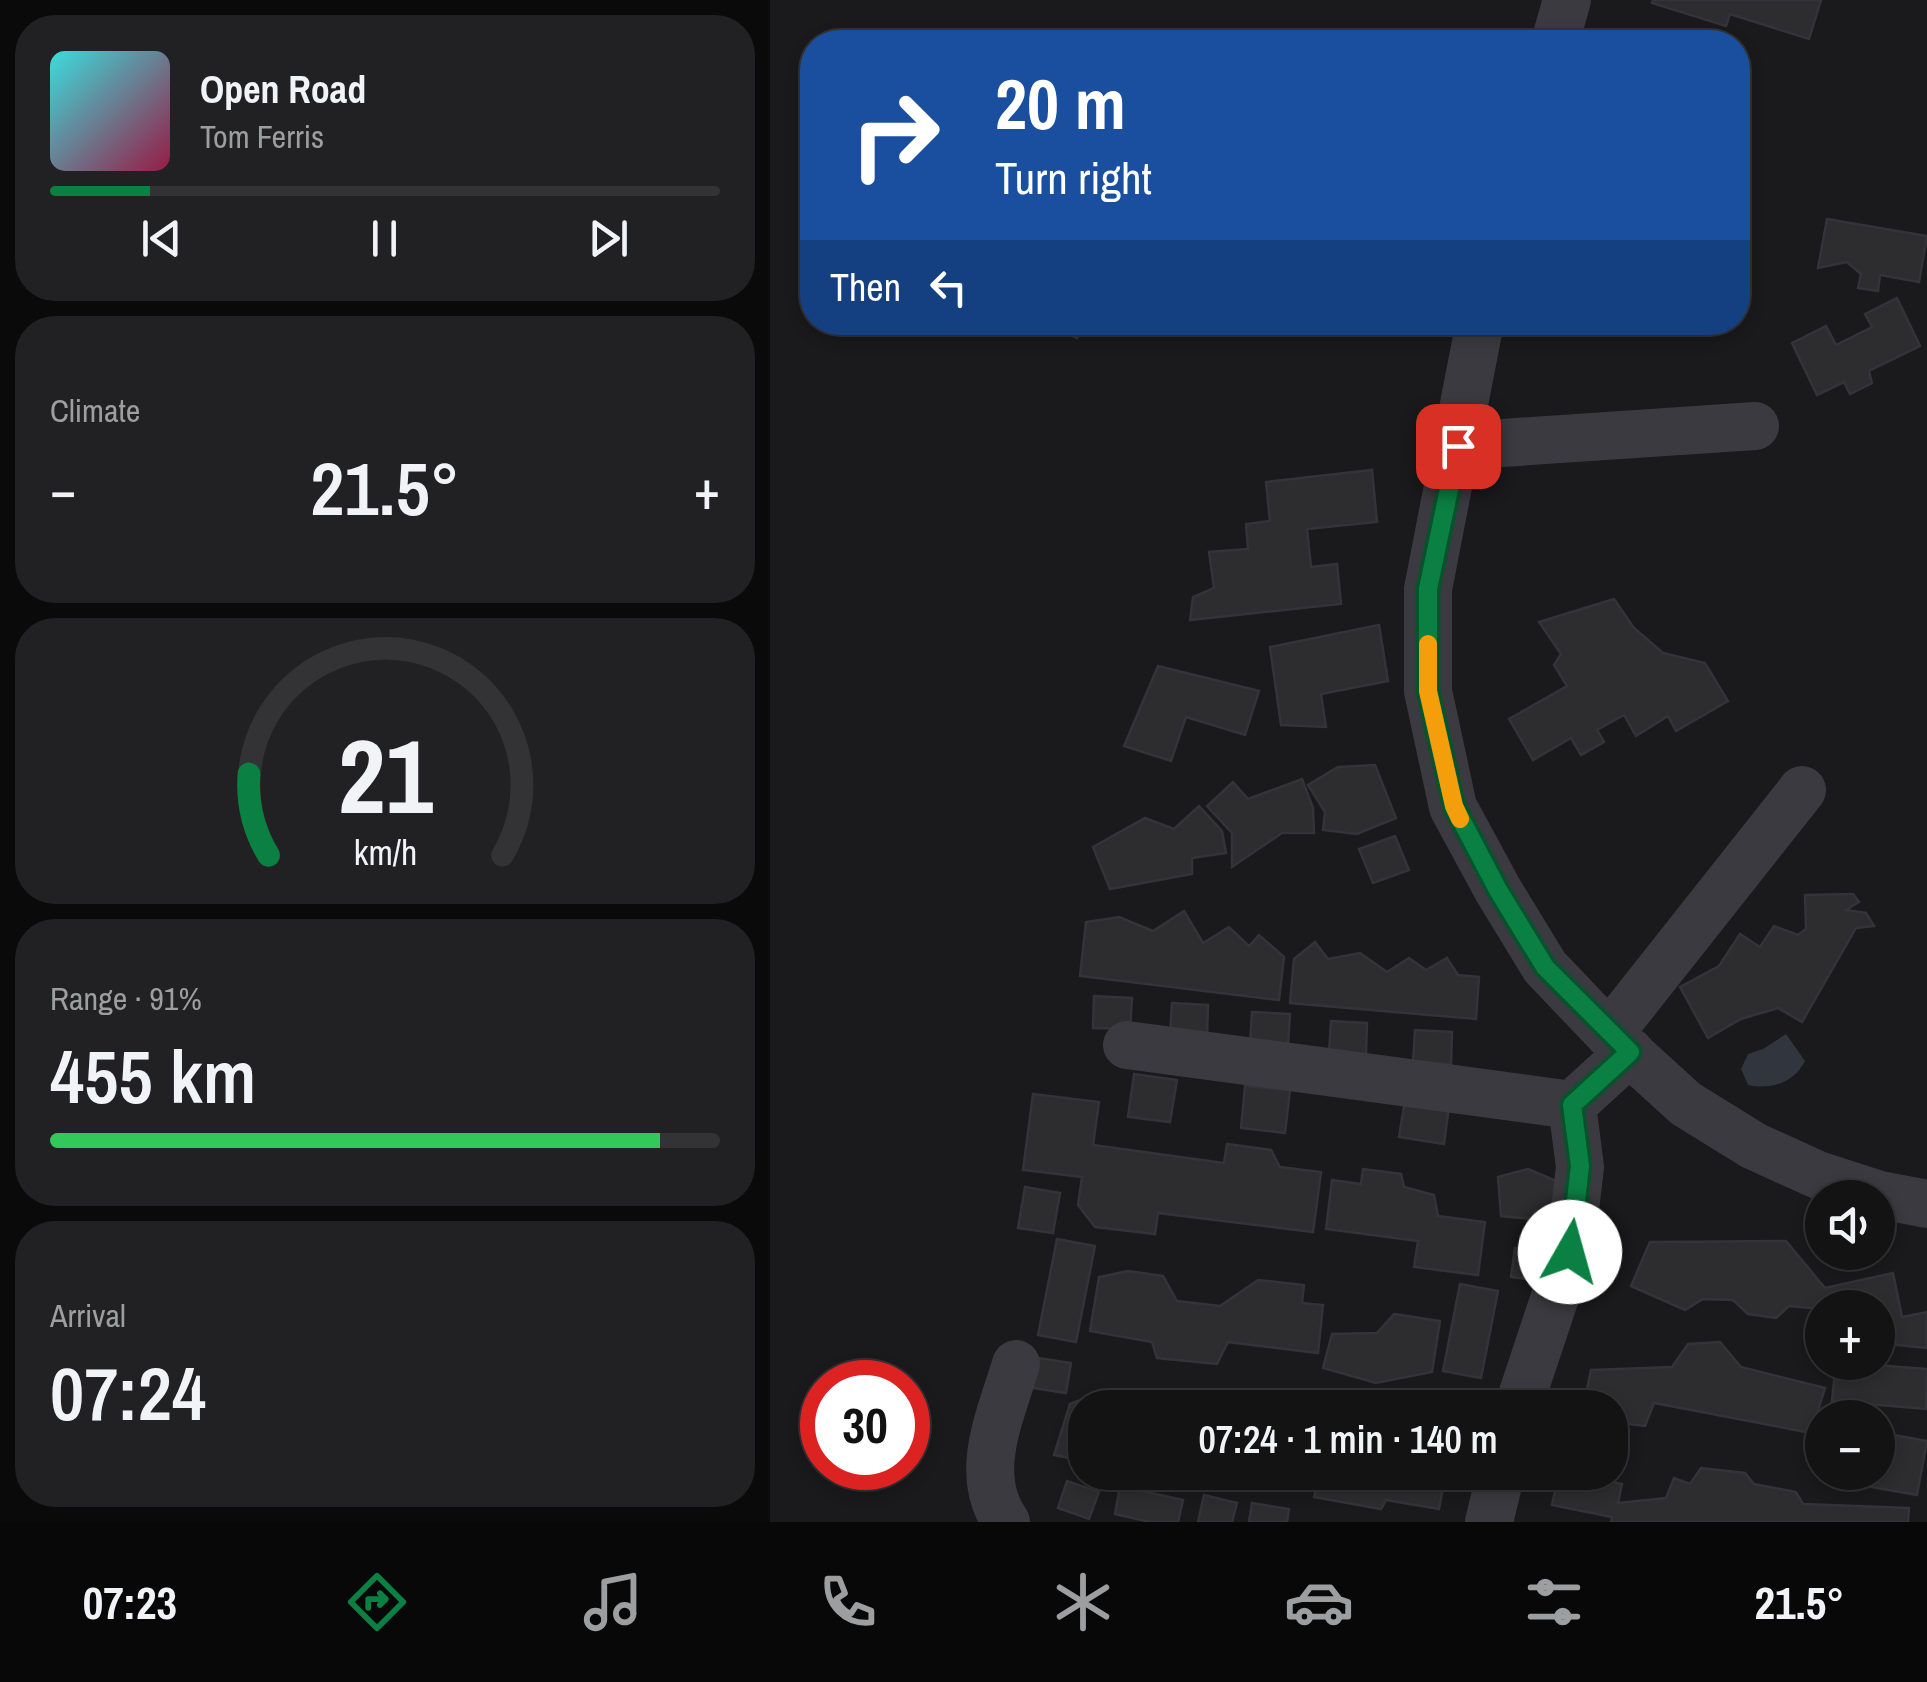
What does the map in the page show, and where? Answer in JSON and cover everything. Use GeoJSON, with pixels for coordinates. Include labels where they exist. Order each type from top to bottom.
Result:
{"type":"FeatureCollection","features":[{"type":"Feature","properties":{"kind":"street"},"geometry":{"type":"LineString","coordinates":[[1558,30],[1567,0]]}},
{"type":"Feature","properties":{"kind":"street"},"geometry":{"type":"LineString","coordinates":[[1478,335],[1428,589],[1428,691],[1454,806],[1498,890],[1545,967],[1686,1104],[1754,1146],[1818,1175],[1880,1195],[1927,1204]]}},
{"type":"Feature","properties":{"kind":"street"},"geometry":{"type":"LineString","coordinates":[[1458,446],[1755,426]]}},
{"type":"Feature","properties":{"kind":"street"},"geometry":{"type":"LineString","coordinates":[[1524,1390],[1570,1252],[1580,1166],[1572,1105],[1802,790]]}},
{"type":"Feature","properties":{"kind":"street"},"geometry":{"type":"LineString","coordinates":[[1127,1045],[1572,1105]]}},
{"type":"Feature","properties":{"kind":"street"},"geometry":{"type":"LineString","coordinates":[[1006,1522],[995,1506],[988,1466],[1016,1364]]}},
{"type":"Feature","properties":{"kind":"street"},"geometry":{"type":"LineString","coordinates":[[1489,1522],[1497,1490]]}},
{"type":"Feature","properties":{"kind":"shaded area"},"geometry":{"type":"Polygon","coordinates":[[[1786,1034],[1805,1061],[1800,1069],[1781,1083],[1748,1085],[1741,1069],[1748,1054],[1786,1034]]]}},
{"type":"Feature","properties":{"kind":"building"},"geometry":{"type":"Polygon","coordinates":[[[1821,0],[1809,39],[1730,14],[1726,26],[1652,3],[1821,0]]]}},
{"type":"Feature","properties":{"kind":"building"},"geometry":{"type":"Polygon","coordinates":[[[1827,219],[1927,236],[1919,282],[1880,275],[1878,291],[1858,288],[1861,274],[1847,262],[1818,268],[1827,219]]]}},
{"type":"Feature","properties":{"kind":"building"},"geometry":{"type":"Polygon","coordinates":[[[1897,298],[1920,346],[1869,371],[1872,383],[1850,394],[1844,382],[1817,395],[1792,343],[1826,326],[1836,345],[1872,327],[1865,314],[1897,298]]]}},
{"type":"Feature","properties":{"kind":"building"},"geometry":{"type":"Polygon","coordinates":[[[1372,470],[1377,522],[1307,529],[1311,567],[1337,564],[1341,604],[1190,620],[1193,597],[1214,588],[1209,552],[1248,549],[1246,524],[1270,521],[1266,482],[1372,470]]]}},
{"type":"Feature","properties":{"kind":"building"},"geometry":{"type":"Polygon","coordinates":[[[1614,599],[1634,628],[1663,653],[1705,663],[1728,701],[1676,731],[1668,716],[1636,736],[1624,715],[1597,730],[1604,742],[1581,755],[1571,738],[1533,760],[1509,719],[1567,686],[1554,665],[1561,654],[1539,622],[1614,599]]]}},
{"type":"Feature","properties":{"kind":"building"},"geometry":{"type":"Polygon","coordinates":[[[1379,625],[1388,681],[1321,694],[1326,727],[1281,725],[1270,647],[1379,625]]]}},
{"type":"Feature","properties":{"kind":"building"},"geometry":{"type":"Polygon","coordinates":[[[1158,666],[1259,691],[1245,735],[1186,717],[1171,761],[1124,746],[1158,666]]]}},
{"type":"Feature","properties":{"kind":"building"},"geometry":{"type":"Polygon","coordinates":[[[1375,765],[1396,818],[1357,834],[1323,830],[1325,812],[1308,785],[1338,767],[1375,765]]]}},
{"type":"Feature","properties":{"kind":"building"},"geometry":{"type":"Polygon","coordinates":[[[1302,779],[1313,808],[1314,833],[1282,833],[1232,867],[1232,833],[1207,806],[1233,782],[1248,799],[1302,779]]]}},
{"type":"Feature","properties":{"kind":"building"},"geometry":{"type":"Polygon","coordinates":[[[1199,806],[1222,831],[1226,853],[1192,858],[1192,874],[1110,889],[1093,847],[1145,818],[1174,829],[1199,806]]]}},
{"type":"Feature","properties":{"kind":"building"},"geometry":{"type":"Polygon","coordinates":[[[1395,836],[1409,870],[1373,883],[1359,849],[1395,836]]]}},
{"type":"Feature","properties":{"kind":"building"},"geometry":{"type":"Polygon","coordinates":[[[1853,894],[1859,902],[1846,910],[1866,913],[1874,926],[1856,928],[1802,1022],[1778,1008],[1741,1019],[1708,1038],[1680,987],[1719,966],[1740,934],[1760,947],[1774,926],[1798,935],[1806,929],[1805,895],[1853,894]]]}},
{"type":"Feature","properties":{"kind":"building"},"geometry":{"type":"Polygon","coordinates":[[[1184,911],[1203,943],[1229,927],[1249,946],[1259,935],[1284,957],[1279,1000],[1080,976],[1086,922],[1119,917],[1153,931],[1184,911]]]}},
{"type":"Feature","properties":{"kind":"building"},"geometry":{"type":"Polygon","coordinates":[[[1315,942],[1328,959],[1360,953],[1387,972],[1409,958],[1426,970],[1447,958],[1458,975],[1479,977],[1476,1019],[1290,1003],[1294,959],[1315,942]]]}},
{"type":"Feature","properties":{"kind":"building"},"geometry":{"type":"Polygon","coordinates":[[[1094,996],[1132,998],[1130,1029],[1093,1028],[1094,996]]]}},
{"type":"Feature","properties":{"kind":"building"},"geometry":{"type":"Polygon","coordinates":[[[1172,1003],[1208,1005],[1207,1037],[1170,1035],[1172,1003]]]}},
{"type":"Feature","properties":{"kind":"building"},"geometry":{"type":"Polygon","coordinates":[[[1252,1012],[1290,1014],[1288,1045],[1250,1044],[1252,1012]]]}},
{"type":"Feature","properties":{"kind":"building"},"geometry":{"type":"Polygon","coordinates":[[[1331,1021],[1367,1023],[1366,1055],[1329,1053],[1331,1021]]]}},
{"type":"Feature","properties":{"kind":"building"},"geometry":{"type":"Polygon","coordinates":[[[1415,1030],[1452,1032],[1451,1064],[1413,1062],[1415,1030]]]}},
{"type":"Feature","properties":{"kind":"building"},"geometry":{"type":"Polygon","coordinates":[[[1134,1074],[1177,1080],[1170,1122],[1128,1117],[1134,1074]]]}},
{"type":"Feature","properties":{"kind":"building"},"geometry":{"type":"Polygon","coordinates":[[[1245,1086],[1290,1090],[1285,1133],[1241,1128],[1245,1086]]]}},
{"type":"Feature","properties":{"kind":"building"},"geometry":{"type":"Polygon","coordinates":[[[1033,1094],[1099,1102],[1093,1145],[1224,1163],[1227,1144],[1271,1150],[1280,1167],[1321,1172],[1313,1232],[1158,1213],[1155,1234],[1095,1227],[1078,1205],[1082,1177],[1023,1170],[1033,1094]]]}},
{"type":"Feature","properties":{"kind":"building"},"geometry":{"type":"Polygon","coordinates":[[[1405,1100],[1449,1106],[1444,1144],[1399,1137],[1405,1100]]]}},
{"type":"Feature","properties":{"kind":"building"},"geometry":{"type":"Polygon","coordinates":[[[1363,1169],[1401,1174],[1404,1187],[1434,1195],[1438,1216],[1485,1222],[1478,1275],[1414,1267],[1418,1241],[1326,1229],[1332,1180],[1361,1184],[1363,1169]]]}},
{"type":"Feature","properties":{"kind":"building"},"geometry":{"type":"Polygon","coordinates":[[[1528,1169],[1561,1183],[1553,1221],[1501,1216],[1498,1177],[1528,1169]]]}},
{"type":"Feature","properties":{"kind":"building"},"geometry":{"type":"Polygon","coordinates":[[[1025,1187],[1060,1193],[1053,1233],[1018,1228],[1025,1187]]]}},
{"type":"Feature","properties":{"kind":"building"},"geometry":{"type":"Polygon","coordinates":[[[1057,1239],[1095,1246],[1076,1342],[1038,1335],[1057,1239]]]}},
{"type":"Feature","properties":{"kind":"building"},"geometry":{"type":"Polygon","coordinates":[[[1786,1241],[1805,1264],[1805,1270],[1810,1270],[1825,1288],[1893,1273],[1902,1317],[1927,1312],[1927,1348],[1895,1345],[1895,1290],[1805,1290],[1805,1307],[1789,1306],[1776,1318],[1748,1314],[1733,1300],[1703,1299],[1685,1310],[1631,1286],[1650,1242],[1786,1241]]]}},
{"type":"Feature","properties":{"kind":"building"},"geometry":{"type":"Polygon","coordinates":[[[1515,1248],[1544,1253],[1540,1281],[1511,1277],[1515,1248]]]}},
{"type":"Feature","properties":{"kind":"building"},"geometry":{"type":"Polygon","coordinates":[[[1128,1271],[1163,1276],[1177,1301],[1220,1306],[1258,1280],[1304,1285],[1302,1303],[1323,1305],[1318,1353],[1228,1342],[1217,1364],[1157,1358],[1152,1342],[1090,1331],[1099,1277],[1128,1271]]]}},
{"type":"Feature","properties":{"kind":"building"},"geometry":{"type":"Polygon","coordinates":[[[1460,1284],[1498,1291],[1481,1378],[1443,1371],[1460,1284]]]}},
{"type":"Feature","properties":{"kind":"building"},"geometry":{"type":"Polygon","coordinates":[[[1394,1314],[1440,1321],[1432,1372],[1376,1383],[1323,1368],[1332,1334],[1377,1333],[1394,1314]]]}},
{"type":"Feature","properties":{"kind":"building"},"geometry":{"type":"Polygon","coordinates":[[[1720,1342],[1741,1367],[1825,1388],[1821,1400],[1805,1400],[1805,1432],[1654,1403],[1645,1426],[1628,1424],[1628,1390],[1587,1390],[1591,1370],[1672,1367],[1688,1344],[1720,1342]]]}},
{"type":"Feature","properties":{"kind":"building"},"geometry":{"type":"Polygon","coordinates":[[[1038,1358],[1071,1363],[1066,1393],[1033,1388],[1038,1358]]]}},
{"type":"Feature","properties":{"kind":"building"},"geometry":{"type":"Polygon","coordinates":[[[1895,1367],[1927,1369],[1926,1409],[1895,1406],[1895,1400],[1832,1400],[1834,1380],[1895,1380],[1895,1367]]]}},
{"type":"Feature","properties":{"kind":"building"},"geometry":{"type":"Polygon","coordinates":[[[1068,1410],[1068,1458],[1054,1455],[1068,1410]]]}},
{"type":"Feature","properties":{"kind":"building"},"geometry":{"type":"Polygon","coordinates":[[[1895,1435],[1927,1441],[1917,1495],[1889,1490],[1895,1490],[1895,1435]]]}},
{"type":"Feature","properties":{"kind":"building"},"geometry":{"type":"Polygon","coordinates":[[[1701,1468],[1745,1473],[1754,1484],[1796,1492],[1803,1504],[1909,1508],[1908,1522],[1611,1522],[1612,1517],[1552,1505],[1555,1490],[1621,1490],[1618,1503],[1666,1498],[1674,1478],[1690,1484],[1701,1468]]]}},
{"type":"Feature","properties":{"kind":"building"},"geometry":{"type":"Polygon","coordinates":[[[1067,1481],[1068,1490],[1099,1492],[1089,1519],[1058,1508],[1067,1481]]]}},
{"type":"Feature","properties":{"kind":"building"},"geometry":{"type":"Polygon","coordinates":[[[1119,1490],[1183,1500],[1178,1522],[1150,1522],[1115,1514],[1119,1490]]]}},
{"type":"Feature","properties":{"kind":"building"},"geometry":{"type":"Polygon","coordinates":[[[1316,1490],[1443,1490],[1439,1509],[1386,1500],[1381,1509],[1314,1497],[1316,1490]]]}},
{"type":"Feature","properties":{"kind":"building"},"geometry":{"type":"Polygon","coordinates":[[[1204,1495],[1237,1503],[1232,1522],[1198,1522],[1204,1495]]]}},
{"type":"Feature","properties":{"kind":"building"},"geometry":{"type":"Polygon","coordinates":[[[1252,1503],[1289,1509],[1287,1522],[1249,1522],[1252,1503]]]}},
{"type":"Feature","properties":{"kind":"slow traffic"},"geometry":{"type":"LineString","coordinates":[[1428,644],[1428,691],[1460,819]]}},
{"type":"Feature","properties":{"kind":"route"},"geometry":{"type":"LineString","coordinates":[[1458,446],[1428,589],[1428,691],[1454,806],[1498,890],[1545,967],[1630,1052],[1572,1105],[1580,1166],[1570,1252]]}}]}
